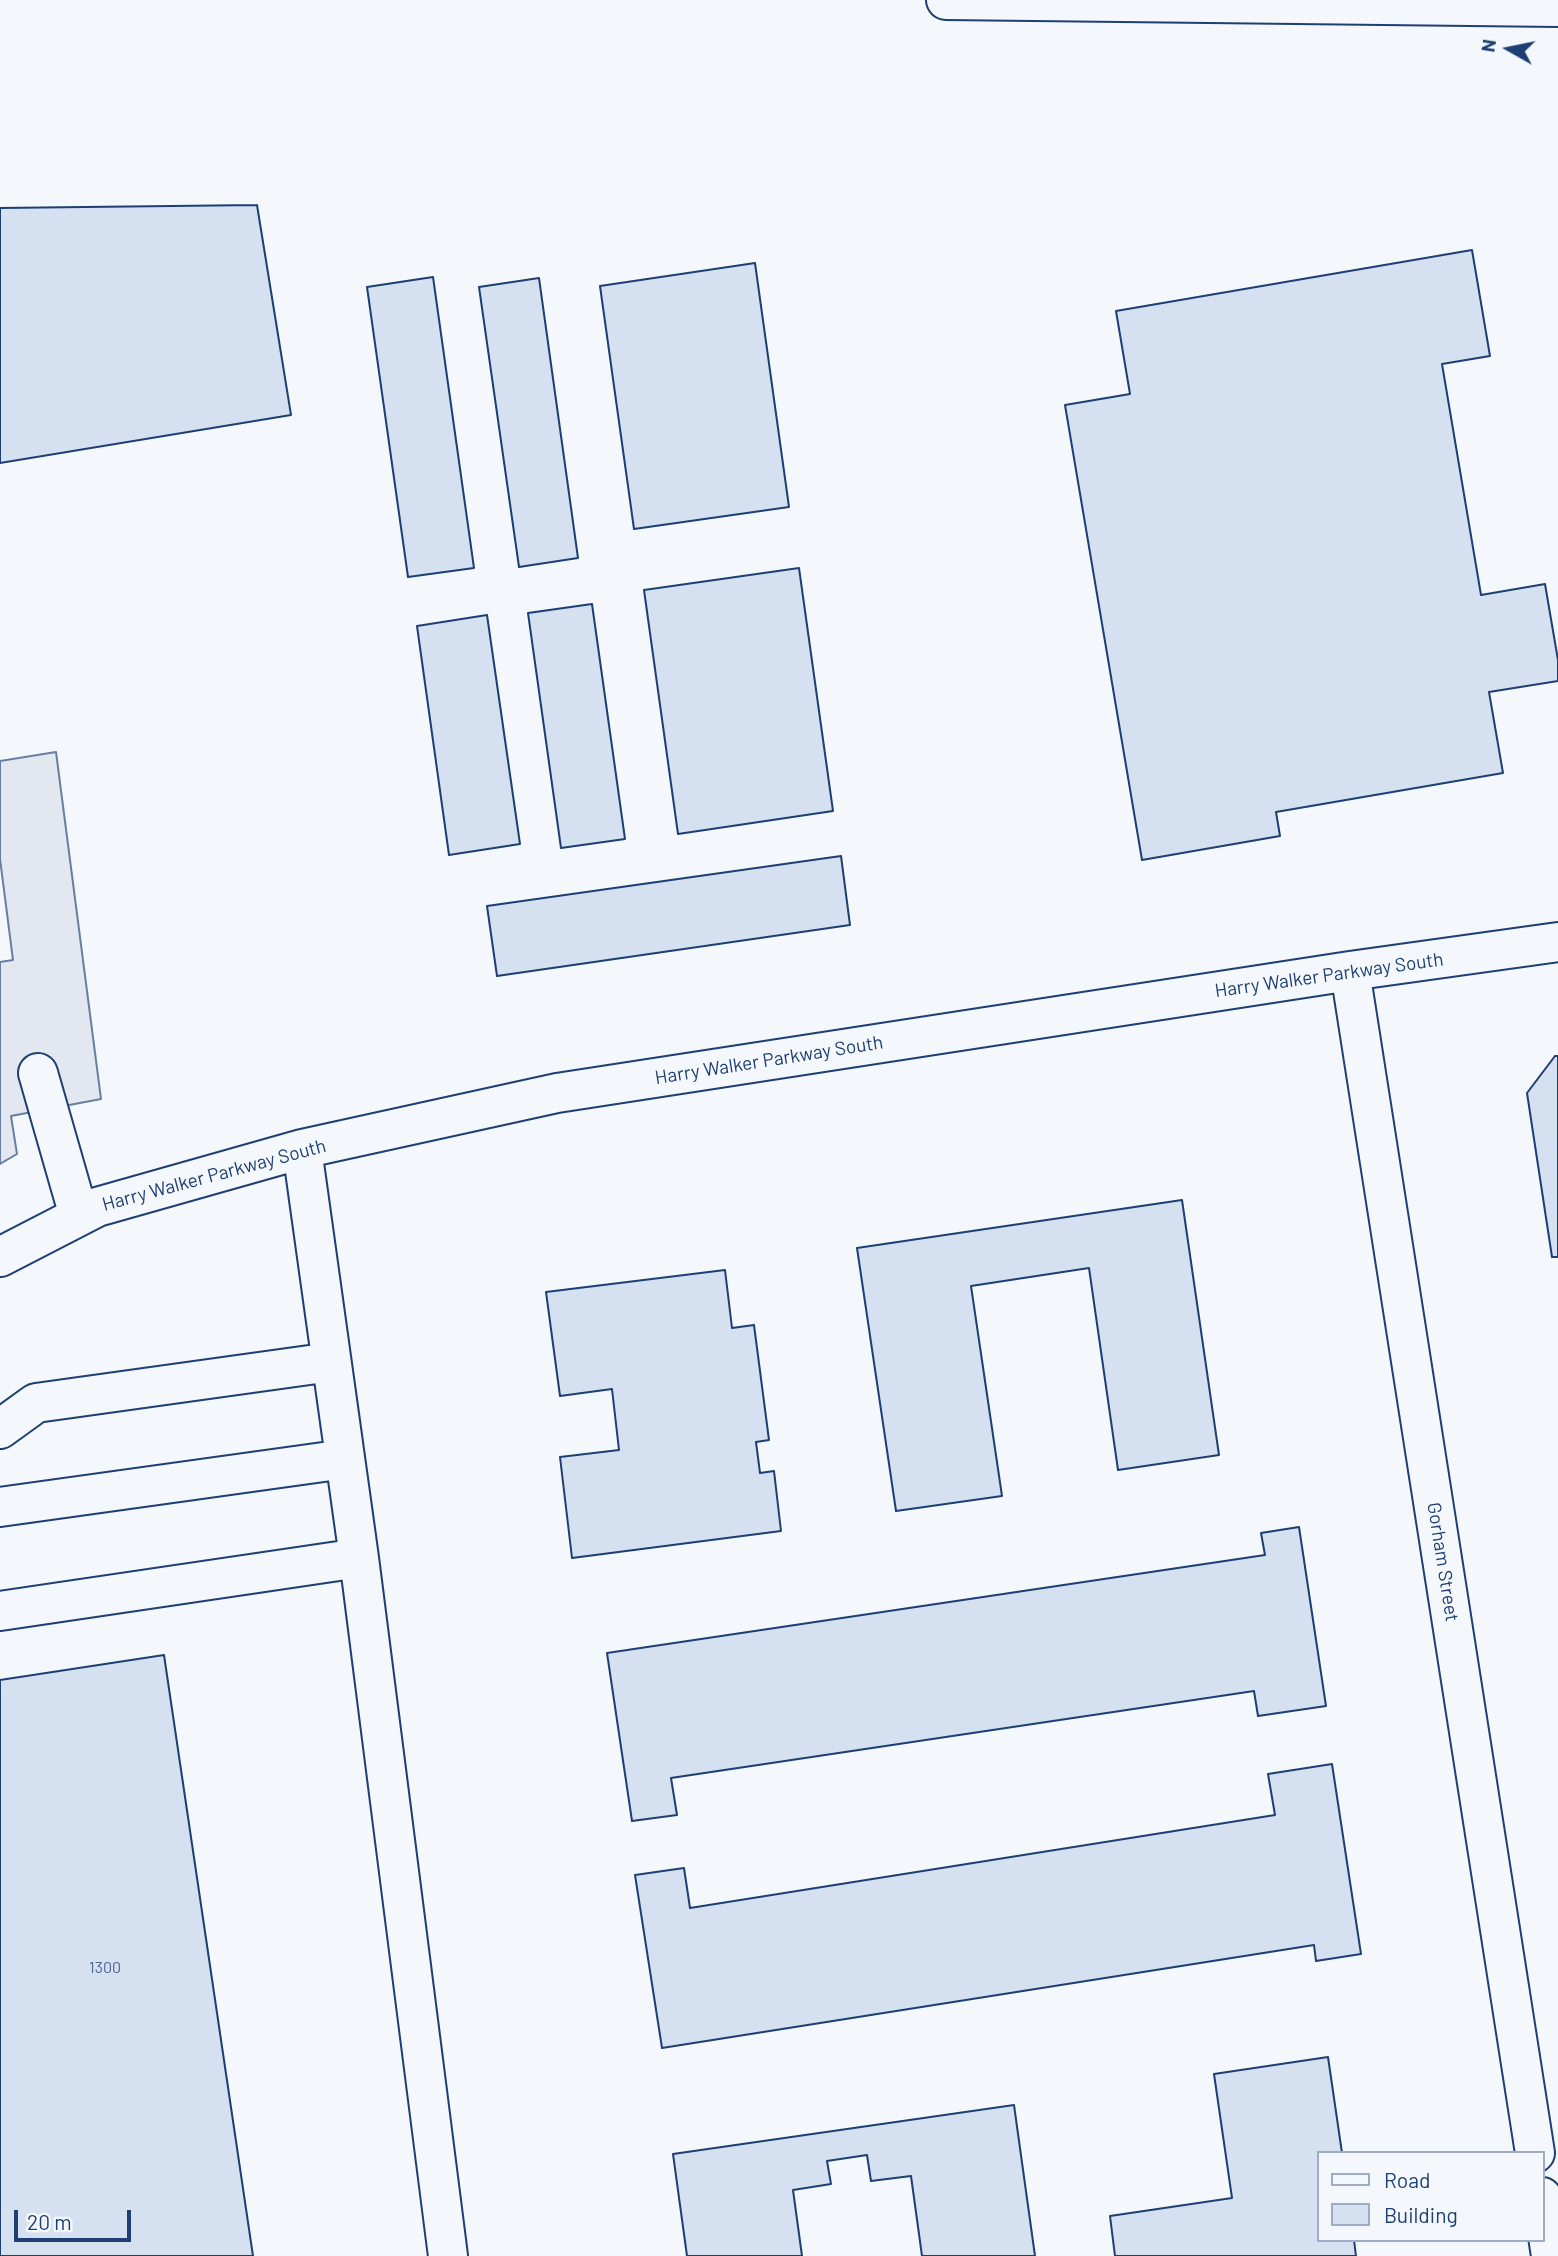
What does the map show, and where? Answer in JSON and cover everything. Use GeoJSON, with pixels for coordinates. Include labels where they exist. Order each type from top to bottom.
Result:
{"type":"FeatureCollection","features":[{"type":"Feature","properties":{"kind":"main road"},"geometry":{"type":"LineString","coordinates":[[946,0],[1558,8]]}},
{"type":"Feature","properties":{"kind":"main road","name":"Harry Walker Parkway South"},"geometry":{"type":"LineString","coordinates":[[0,1257],[97,1207],[302,1149],[557,1093],[1350,971],[1558,942]]}},
{"type":"Feature","properties":{"kind":"main road","name":"Gorham Street"},"geometry":{"type":"LineString","coordinates":[[1350,971],[1535,2151]]}},
{"type":"Feature","properties":{"kind":"main road"},"geometry":{"type":"LineString","coordinates":[[38,1073],[79,1216]]}},
{"type":"Feature","properties":{"kind":"main road"},"geometry":{"type":"LineString","coordinates":[[302,1149],[359,1558],[448,2256]]}},
{"type":"Feature","properties":{"kind":"main road"},"geometry":{"type":"LineString","coordinates":[[0,1429],[36,1403],[331,1362]]}},
{"type":"Feature","properties":{"kind":"main road"},"geometry":{"type":"LineString","coordinates":[[0,1507],[345,1459]]}},
{"type":"Feature","properties":{"kind":"main road"},"geometry":{"type":"LineString","coordinates":[[0,1611],[359,1558]]}},
{"type":"Feature","properties":{"kind":"main road"},"geometry":{"type":"LineString","coordinates":[[1544,2210],[1551,2256]]}},
{"type":"Feature","properties":{"kind":"shaded area"},"geometry":{"type":"Polygon","coordinates":[[[56,752],[101,1099],[11,1116],[17,1154],[0,1164],[0,962],[13,960],[0,859],[0,761],[56,752]]]}},
{"type":"Feature","properties":{"kind":"building"},"geometry":{"type":"Polygon","coordinates":[[[257,205],[291,415],[0,463],[0,208],[257,205]]]}},
{"type":"Feature","properties":{"kind":"building"},"geometry":{"type":"Polygon","coordinates":[[[1472,250],[1490,356],[1442,364],[1481,595],[1545,584],[1558,660],[1558,681],[1489,692],[1503,773],[1276,812],[1280,836],[1142,860],[1065,405],[1130,394],[1116,311],[1472,250]]]}},
{"type":"Feature","properties":{"kind":"building"},"geometry":{"type":"Polygon","coordinates":[[[755,263],[789,507],[634,529],[600,286],[755,263]]]}},
{"type":"Feature","properties":{"kind":"building"},"geometry":{"type":"Polygon","coordinates":[[[433,277],[474,568],[408,577],[367,287],[433,277]]]}},
{"type":"Feature","properties":{"kind":"building"},"geometry":{"type":"Polygon","coordinates":[[[539,278],[578,558],[519,567],[479,287],[539,278]]]}},
{"type":"Feature","properties":{"kind":"building"},"geometry":{"type":"Polygon","coordinates":[[[799,568],[833,811],[678,834],[644,590],[799,568]]]}},
{"type":"Feature","properties":{"kind":"building"},"geometry":{"type":"Polygon","coordinates":[[[592,604],[625,839],[561,848],[528,613],[592,604]]]}},
{"type":"Feature","properties":{"kind":"building"},"geometry":{"type":"Polygon","coordinates":[[[487,615],[520,844],[449,855],[417,626],[487,615]]]}},
{"type":"Feature","properties":{"kind":"building"},"geometry":{"type":"Polygon","coordinates":[[[841,856],[850,925],[497,976],[487,906],[841,856]]]}},
{"type":"Feature","properties":{"kind":"building"},"geometry":{"type":"Polygon","coordinates":[[[1555,1056],[1558,1056],[1558,1257],[1552,1257],[1527,1093],[1555,1056]]]}},
{"type":"Feature","properties":{"kind":"building"},"geometry":{"type":"Polygon","coordinates":[[[1182,1200],[1219,1455],[1118,1470],[1089,1268],[971,1286],[1002,1496],[896,1511],[857,1248],[1182,1200]]]}},
{"type":"Feature","properties":{"kind":"building"},"geometry":{"type":"Polygon","coordinates":[[[725,1270],[732,1328],[754,1325],[769,1440],[756,1442],[760,1473],[774,1471],[781,1531],[572,1558],[560,1457],[619,1450],[612,1389],[560,1396],[546,1292],[725,1270]]]}},
{"type":"Feature","properties":{"kind":"building"},"geometry":{"type":"Polygon","coordinates":[[[1299,1527],[1326,1706],[1258,1716],[1254,1691],[671,1778],[677,1815],[632,1821],[607,1653],[1265,1555],[1261,1533],[1299,1527]]]}},
{"type":"Feature","properties":{"kind":"building"},"geometry":{"type":"Polygon","coordinates":[[[164,1655],[253,2256],[0,2256],[0,1680],[164,1655]]]}},
{"type":"Feature","properties":{"kind":"building"},"geometry":{"type":"Polygon","coordinates":[[[1332,1764],[1361,1954],[1316,1961],[1314,1945],[662,2048],[635,1875],[684,1868],[690,1908],[1275,1815],[1268,1774],[1332,1764]]]}},
{"type":"Feature","properties":{"kind":"building"},"geometry":{"type":"Polygon","coordinates":[[[1328,2057],[1342,2151],[1316,2151],[1316,2242],[1354,2242],[1356,2256],[1115,2256],[1110,2216],[1232,2198],[1214,2074],[1328,2057]]]}},
{"type":"Feature","properties":{"kind":"building"},"geometry":{"type":"Polygon","coordinates":[[[1014,2105],[1035,2256],[922,2256],[911,2176],[871,2181],[867,2155],[827,2161],[831,2184],[793,2190],[802,2256],[687,2256],[673,2154],[1014,2105]]]}}]}
